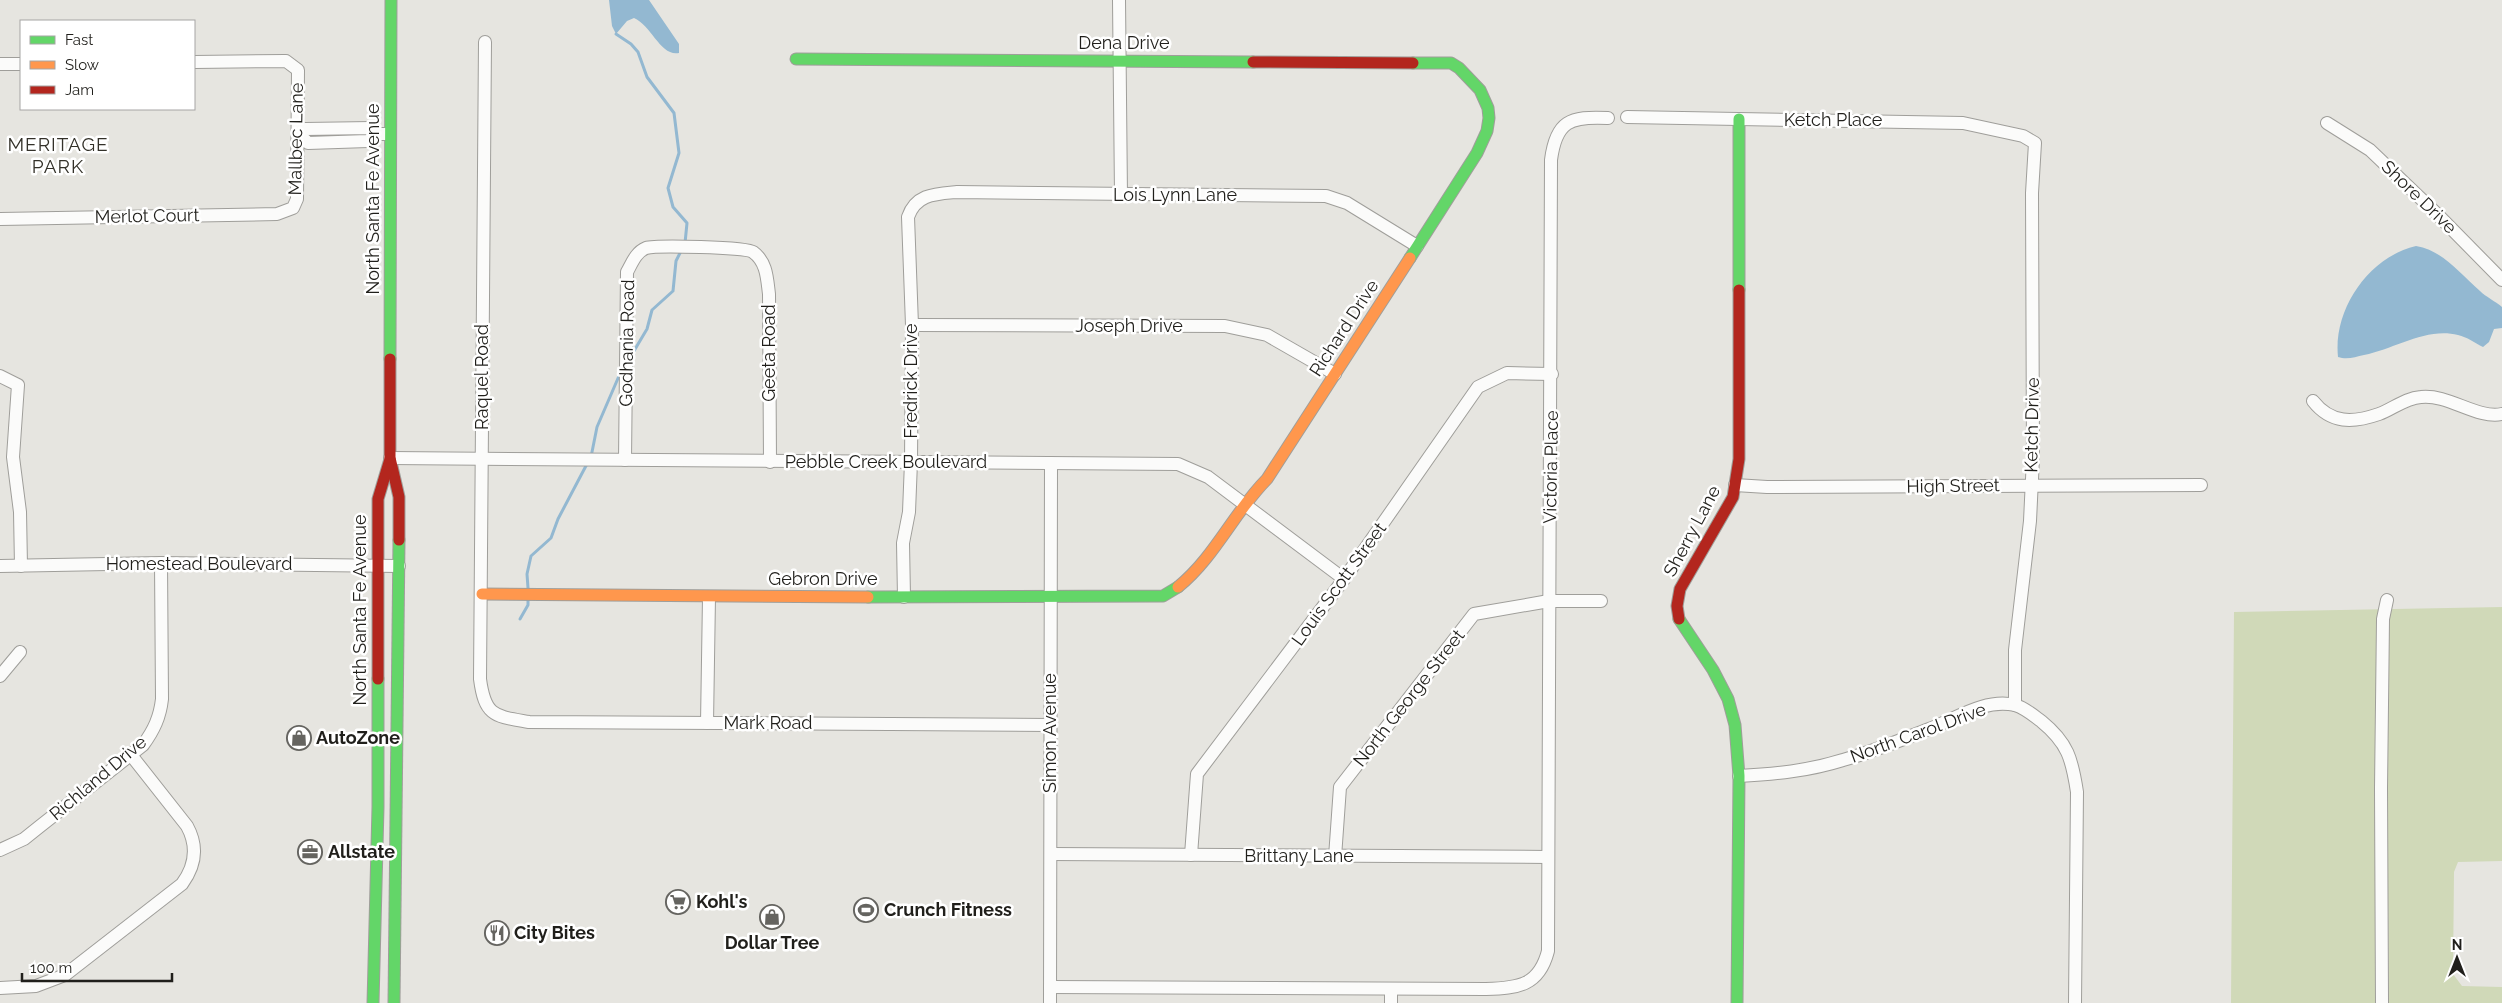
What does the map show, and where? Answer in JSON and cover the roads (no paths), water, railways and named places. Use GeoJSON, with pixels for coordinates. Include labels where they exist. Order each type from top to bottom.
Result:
{"type":"FeatureCollection","features":[{"type":"Feature","properties":{"kind":"street","name":"North Santa Fe Avenue"},"geometry":{"type":"LineString","coordinates":[[392,0],[390,458],[399,497],[398,793],[394,1003]]}},
{"type":"Feature","properties":{"kind":"street"},"geometry":{"type":"LineString","coordinates":[[1119,0],[1121,195]]}},
{"type":"Feature","properties":{"kind":"street","name":"Raquel Road"},"geometry":{"type":"LineString","coordinates":[[485,42],[480,679],[482,697],[488,710]]}},
{"type":"Feature","properties":{"kind":"street","name":"Dena Drive"},"geometry":{"type":"LineString","coordinates":[[796,58],[1451,63]]}},
{"type":"Feature","properties":{"kind":"street","name":"Mallbec Lane"},"geometry":{"type":"LineString","coordinates":[[195,62],[286,61],[298,70],[297,199],[293,208]]}},
{"type":"Feature","properties":{"kind":"street","name":"Richard Drive"},"geometry":{"type":"LineString","coordinates":[[1163,596],[1178,589],[1189,578],[1242,505],[1267,479],[1477,153],[1488,128],[1488,110],[1482,90],[1463,69],[1451,63]]}},
{"type":"Feature","properties":{"kind":"street"},"geometry":{"type":"LineString","coordinates":[[0,64],[20,64]]}},
{"type":"Feature","properties":{"kind":"street","name":"Victoria Place"},"geometry":{"type":"LineString","coordinates":[[1050,987],[1391,997],[1513,988],[1539,974],[1548,951],[1552,374],[1551,160],[1554,140],[1563,126],[1572,120],[1588,117],[1608,118]]}},
{"type":"Feature","properties":{"kind":"street","name":"Ketch Place"},"geometry":{"type":"LineString","coordinates":[[1628,117],[1963,123],[2023,136],[2035,143]]}},
{"type":"Feature","properties":{"kind":"street","name":"Sherry Lane"},"geometry":{"type":"LineString","coordinates":[[1737,1003],[1738,776],[1735,725],[1728,699],[1713,670],[1679,620],[1676,606],[1680,589],[1733,497],[1735,485],[1738,459],[1738,119]]}},
{"type":"Feature","properties":{"kind":"street","name":"Shore Drive"},"geometry":{"type":"LineString","coordinates":[[2328,123],[2370,150],[2438,214],[2502,280]]}},
{"type":"Feature","properties":{"kind":"street"},"geometry":{"type":"LineString","coordinates":[[377,134],[371,128],[305,128],[299,134],[308,142],[368,141],[377,134],[390,134]]}},
{"type":"Feature","properties":{"kind":"street"},"geometry":{"type":"LineString","coordinates":[[331,128],[331,142]]}},
{"type":"Feature","properties":{"kind":"street","name":"Ketch Drive"},"geometry":{"type":"LineString","coordinates":[[2015,705],[2015,650],[2030,521],[2030,485],[2033,458],[2032,193],[2035,143]]}},
{"type":"Feature","properties":{"kind":"street","name":"Lois Lynn Lane"},"geometry":{"type":"LineString","coordinates":[[920,198],[957,192],[1326,196],[1347,203],[1417,246]]}},
{"type":"Feature","properties":{"kind":"street","name":"Fredrick Drive"},"geometry":{"type":"LineString","coordinates":[[904,597],[903,543],[909,512],[912,462],[912,325],[908,217],[912,206],[920,198]]}},
{"type":"Feature","properties":{"kind":"street","name":"Merlot Court"},"geometry":{"type":"LineString","coordinates":[[0,219],[277,214],[293,208]]}},
{"type":"Feature","properties":{"kind":"street","name":"Godhania Road"},"geometry":{"type":"LineString","coordinates":[[625,460],[627,272],[636,256],[646,248],[659,247],[752,251]]}},
{"type":"Feature","properties":{"kind":"street","name":"Geeta Road"},"geometry":{"type":"LineString","coordinates":[[752,251],[761,259],[767,274],[769,294],[770,462]]}},
{"type":"Feature","properties":{"kind":"street","name":"Joseph Drive"},"geometry":{"type":"LineString","coordinates":[[912,325],[1225,326],[1267,335],[1335,374]]}},
{"type":"Feature","properties":{"kind":"street","name":"Louis Scott Street"},"geometry":{"type":"LineString","coordinates":[[1191,856],[1197,774],[1344,579],[1478,387],[1507,373],[1552,374]]}},
{"type":"Feature","properties":{"kind":"street"},"geometry":{"type":"LineString","coordinates":[[0,376],[18,385],[13,457],[20,512],[21,566]]}},
{"type":"Feature","properties":{"kind":"street"},"geometry":{"type":"LineString","coordinates":[[2314,402],[2329,416],[2342,421],[2379,414],[2400,402],[2418,397],[2432,396],[2478,412],[2495,415],[2502,414]]}},
{"type":"Feature","properties":{"kind":"street","name":"North Santa Fe Avenue"},"geometry":{"type":"LineString","coordinates":[[373,1003],[378,742],[378,499],[390,458]]}},
{"type":"Feature","properties":{"kind":"street","name":"Pebble Creek Boulevard"},"geometry":{"type":"LineString","coordinates":[[390,458],[1178,464],[1208,477],[1242,505],[1344,579]]}},
{"type":"Feature","properties":{"kind":"street","name":"Simon Avenue"},"geometry":{"type":"LineString","coordinates":[[1050,1003],[1051,463]]}},
{"type":"Feature","properties":{"kind":"street","name":"High Street"},"geometry":{"type":"LineString","coordinates":[[1735,485],[1776,487],[2201,485]]}},
{"type":"Feature","properties":{"kind":"street","name":"Homestead Boulevard"},"geometry":{"type":"LineString","coordinates":[[0,566],[161,563],[399,566]]}},
{"type":"Feature","properties":{"kind":"street","name":"Richland Drive"},"geometry":{"type":"LineString","coordinates":[[0,850],[24,839],[131,755],[143,745],[152,733],[161,710],[161,563]]}},
{"type":"Feature","properties":{"kind":"street","name":"Gebron Drive"},"geometry":{"type":"LineString","coordinates":[[482,594],[709,597],[1051,598],[1163,596]]}},
{"type":"Feature","properties":{"kind":"street"},"geometry":{"type":"LineString","coordinates":[[707,723],[709,597]]}},
{"type":"Feature","properties":{"kind":"street"},"geometry":{"type":"LineString","coordinates":[[2382,1003],[2380,789],[2383,619],[2387,600]]}},
{"type":"Feature","properties":{"kind":"street","name":"North George Street"},"geometry":{"type":"LineString","coordinates":[[1335,857],[1340,787],[1474,614],[1549,601],[1601,601]]}},
{"type":"Feature","properties":{"kind":"street"},"geometry":{"type":"LineString","coordinates":[[0,676],[20,652]]}},
{"type":"Feature","properties":{"kind":"street","name":"North Carol Drive"},"geometry":{"type":"LineString","coordinates":[[1738,776],[1808,770],[1845,760],[1930,728],[1971,710],[1996,705],[2015,705]]}},
{"type":"Feature","properties":{"kind":"street"},"geometry":{"type":"LineString","coordinates":[[2015,705],[2029,711],[2049,727],[2064,744],[2072,761],[2077,792],[2075,1003]]}},
{"type":"Feature","properties":{"kind":"street","name":"Mark Road"},"geometry":{"type":"LineString","coordinates":[[488,710],[502,718],[529,722],[1050,725]]}},
{"type":"Feature","properties":{"kind":"street"},"geometry":{"type":"LineString","coordinates":[[378,742],[387,742],[387,770],[398,793]]}},
{"type":"Feature","properties":{"kind":"street"},"geometry":{"type":"LineString","coordinates":[[0,988],[36,986],[65,975],[182,884],[190,874],[195,849],[193,837],[187,826],[131,755]]}},
{"type":"Feature","properties":{"kind":"street"},"geometry":{"type":"LineString","coordinates":[[377,830],[386,867],[386,884],[395,886]]}},
{"type":"Feature","properties":{"kind":"street","name":"Brittany Lane"},"geometry":{"type":"LineString","coordinates":[[1051,854],[1548,857]]}},
{"type":"Feature","properties":{"kind":"water"},"geometry":{"type":"Polygon","coordinates":[[[609,0],[649,0],[679,44],[679,53],[673,53],[661,46],[646,27],[634,18],[627,21],[616,34],[612,26],[609,0]]]}},
{"type":"Feature","properties":{"kind":"water"},"geometry":{"type":"Polygon","coordinates":[[[2416,246],[2443,258],[2482,293],[2502,307],[2502,328],[2494,329],[2489,342],[2483,347],[2458,335],[2446,333],[2422,336],[2364,355],[2348,358],[2338,357],[2341,321],[2348,304],[2358,288],[2369,273],[2383,261],[2399,252],[2416,246]]]}},
{"type":"Feature","properties":{"kind":"waterway"},"geometry":{"type":"LineString","coordinates":[[616,34],[631,44],[638,52],[647,77],[674,113],[679,153],[668,188],[673,207],[687,223],[685,243]]}},
{"type":"Feature","properties":{"kind":"waterway"},"geometry":{"type":"LineString","coordinates":[[631,356],[647,329],[652,310],[673,291],[676,261],[681,251]]}},
{"type":"Feature","properties":{"kind":"waterway"},"geometry":{"type":"LineString","coordinates":[[591,457],[597,427],[622,369]]}},
{"type":"Feature","properties":{"kind":"waterway"},"geometry":{"type":"LineString","coordinates":[[528,588],[527,574],[531,556],[551,538],[558,519],[588,462]]}},
{"type":"Feature","properties":{"kind":"waterway"},"geometry":{"type":"LineString","coordinates":[[520,619],[528,605],[528,599]]}},
{"type":"Feature","properties":{"kind":"place","name":"AutoZone"},"geometry":{"type":"Point","coordinates":[299,738]}},
{"type":"Feature","properties":{"kind":"place","name":"Allstate"},"geometry":{"type":"Point","coordinates":[310,852]}},
{"type":"Feature","properties":{"kind":"place","name":"Kohl's"},"geometry":{"type":"Point","coordinates":[678,902]}},
{"type":"Feature","properties":{"kind":"place","name":"Crunch Fitness"},"geometry":{"type":"Point","coordinates":[866,910]}},
{"type":"Feature","properties":{"kind":"place","name":"Dollar Tree"},"geometry":{"type":"Point","coordinates":[772,917]}},
{"type":"Feature","properties":{"kind":"place","name":"City Bites"},"geometry":{"type":"Point","coordinates":[497,933]}},
{"type":"Feature","properties":{"kind":"district","name":"MERITAGE PARK"},"geometry":{"type":"Point","coordinates":[58,155]}}]}
